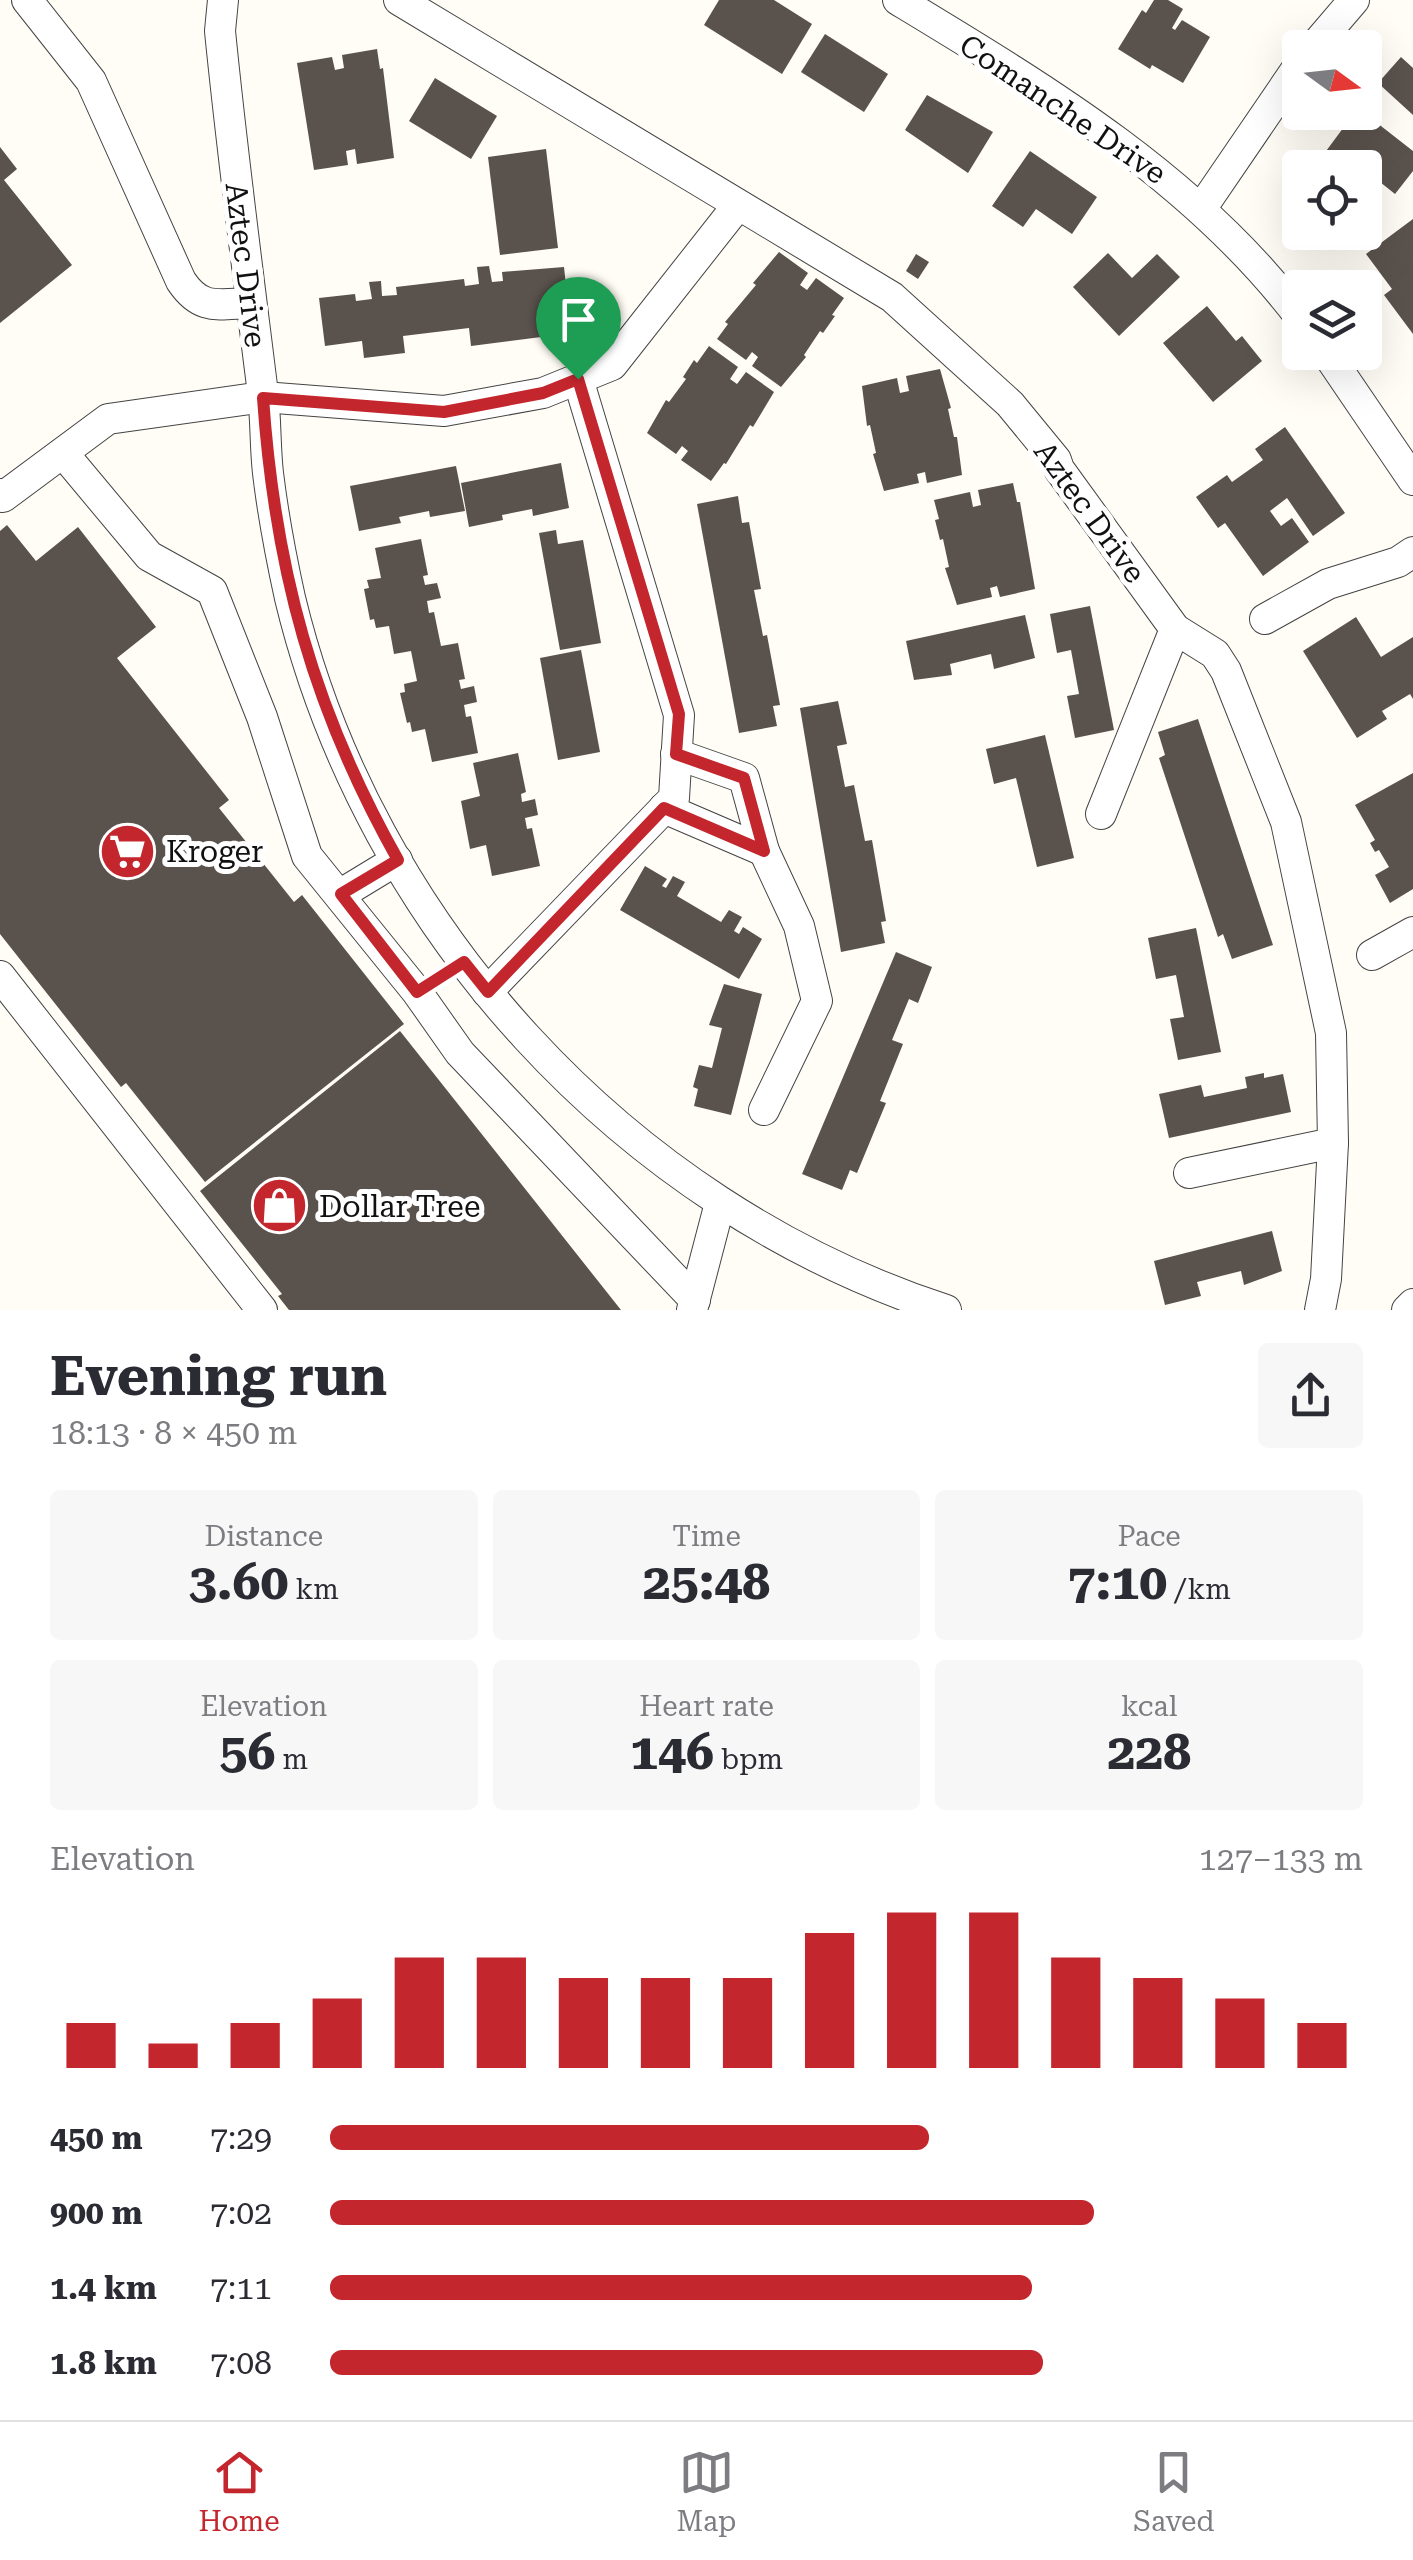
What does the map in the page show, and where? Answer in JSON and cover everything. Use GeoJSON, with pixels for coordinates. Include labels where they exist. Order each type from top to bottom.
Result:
{"type":"FeatureCollection","features":[{"type":"Feature","properties":{"kind":"street"},"geometry":{"type":"LineString","coordinates":[[27,0],[91,81],[181,282],[191,295],[210,305],[250,303]]}},
{"type":"Feature","properties":{"kind":"street","name":"Aztec Drive"},"geometry":{"type":"LineString","coordinates":[[222,0],[220,30],[263,398],[268,474],[290,599],[313,676],[369,810],[464,962],[557,1071],[605,1114],[662,1162],[720,1203],[823,1260],[906,1297],[946,1310]]}},
{"type":"Feature","properties":{"kind":"street","name":"Aztec Drive"},"geometry":{"type":"LineString","coordinates":[[400,0],[892,297],[1010,404],[1056,460],[1175,629],[1215,654],[1226,671],[1286,822],[1331,1034],[1332,1142],[1326,1279],[1320,1310]]}},
{"type":"Feature","properties":{"kind":"street","name":"Comanche Drive"},"geometry":{"type":"LineString","coordinates":[[898,0],[1084,116],[1167,178],[1248,256],[1282,296]]}},
{"type":"Feature","properties":{"kind":"street"},"geometry":{"type":"LineString","coordinates":[[1328,30],[1354,0]]}},
{"type":"Feature","properties":{"kind":"street"},"geometry":{"type":"LineString","coordinates":[[1201,210],[1282,91]]}},
{"type":"Feature","properties":{"kind":"street"},"geometry":{"type":"LineString","coordinates":[[0,494],[3,496],[108,419],[263,398],[444,412],[543,393],[612,366],[738,206]]}},
{"type":"Feature","properties":{"kind":"street"},"geometry":{"type":"LineString","coordinates":[[1338,370],[1413,480]]}},
{"type":"Feature","properties":{"kind":"street"},"geometry":{"type":"LineString","coordinates":[[488,992],[674,798],[679,714],[578,379]]}},
{"type":"Feature","properties":{"kind":"street"},"geometry":{"type":"LineString","coordinates":[[63,452],[149,556],[212,591],[262,717],[307,856],[341,894],[460,1053],[694,1305]]}},
{"type":"Feature","properties":{"kind":"street"},"geometry":{"type":"LineString","coordinates":[[1264,619],[1328,584],[1398,562],[1413,552]]}},
{"type":"Feature","properties":{"kind":"street"},"geometry":{"type":"LineString","coordinates":[[1101,814],[1175,629]]}},
{"type":"Feature","properties":{"kind":"street"},"geometry":{"type":"LineString","coordinates":[[676,754],[744,778],[764,851],[800,926],[817,1002],[764,1110]]}},
{"type":"Feature","properties":{"kind":"street"},"geometry":{"type":"LineString","coordinates":[[664,808],[764,851]]}},
{"type":"Feature","properties":{"kind":"street"},"geometry":{"type":"LineString","coordinates":[[341,894],[398,860]]}},
{"type":"Feature","properties":{"kind":"street"},"geometry":{"type":"LineString","coordinates":[[1372,955],[1413,932]]}},
{"type":"Feature","properties":{"kind":"street"},"geometry":{"type":"LineString","coordinates":[[417,992],[464,962]]}},
{"type":"Feature","properties":{"kind":"street"},"geometry":{"type":"LineString","coordinates":[[0,976],[262,1310]]}},
{"type":"Feature","properties":{"kind":"street"},"geometry":{"type":"LineString","coordinates":[[1189,1172],[1332,1142]]}},
{"type":"Feature","properties":{"kind":"street"},"geometry":{"type":"LineString","coordinates":[[694,1305],[720,1203]]}},
{"type":"Feature","properties":{"kind":"street"},"geometry":{"type":"LineString","coordinates":[[1407,1310],[1413,1304]]}},
{"type":"Feature","properties":{"kind":"building"},"geometry":{"type":"Polygon","coordinates":[[[719,0],[774,0],[812,24],[782,74],[704,25],[719,0]]]}},
{"type":"Feature","properties":{"kind":"building"},"geometry":{"type":"Polygon","coordinates":[[[1154,0],[1168,0],[1183,9],[1172,28],[1175,30],[1182,20],[1210,37],[1183,83],[1118,49],[1142,10],[1146,13],[1154,0]]]}},
{"type":"Feature","properties":{"kind":"building"},"geometry":{"type":"Polygon","coordinates":[[[825,34],[888,74],[864,112],[801,72],[825,34]]]}},
{"type":"Feature","properties":{"kind":"building"},"geometry":{"type":"Polygon","coordinates":[[[377,49],[380,69],[383,68],[394,158],[357,164],[355,149],[346,151],[348,165],[314,170],[297,63],[332,57],[335,70],[344,68],[342,55],[377,49]]]}},
{"type":"Feature","properties":{"kind":"building"},"geometry":{"type":"Polygon","coordinates":[[[1401,57],[1413,68],[1413,115],[1382,87],[1382,78],[1401,57]]]}},
{"type":"Feature","properties":{"kind":"building"},"geometry":{"type":"Polygon","coordinates":[[[435,78],[497,116],[471,159],[409,121],[435,78]]]}},
{"type":"Feature","properties":{"kind":"building"},"geometry":{"type":"Polygon","coordinates":[[[927,95],[993,132],[968,173],[905,130],[927,95]]]}},
{"type":"Feature","properties":{"kind":"building"},"geometry":{"type":"Polygon","coordinates":[[[1382,127],[1413,151],[1413,171],[1395,194],[1382,184],[1382,150],[1327,150],[1342,130],[1382,130],[1382,127]]]}},
{"type":"Feature","properties":{"kind":"building"},"geometry":{"type":"Polygon","coordinates":[[[0,147],[17,169],[4,180],[72,265],[0,323],[0,147]]]}},
{"type":"Feature","properties":{"kind":"building"},"geometry":{"type":"Polygon","coordinates":[[[546,149],[558,248],[500,255],[488,157],[546,149]]]}},
{"type":"Feature","properties":{"kind":"building"},"geometry":{"type":"Polygon","coordinates":[[[1030,151],[1097,197],[1072,234],[1036,209],[1023,227],[992,206],[1030,151]]]}},
{"type":"Feature","properties":{"kind":"building"},"geometry":{"type":"Polygon","coordinates":[[[1413,219],[1413,334],[1384,295],[1392,289],[1382,270],[1366,254],[1382,250],[1382,242],[1413,219]]]}},
{"type":"Feature","properties":{"kind":"building"},"geometry":{"type":"Polygon","coordinates":[[[779,252],[808,273],[800,285],[807,290],[816,278],[844,298],[823,333],[820,331],[806,357],[781,387],[752,366],[758,357],[752,352],[746,360],[717,339],[728,324],[725,322],[779,252]]]}},
{"type":"Feature","properties":{"kind":"building"},"geometry":{"type":"Polygon","coordinates":[[[1108,253],[1132,278],[1157,254],[1180,277],[1119,336],[1073,287],[1108,253]]]}},
{"type":"Feature","properties":{"kind":"building"},"geometry":{"type":"Polygon","coordinates":[[[916,254],[929,262],[918,279],[906,271],[916,254]]]}},
{"type":"Feature","properties":{"kind":"building"},"geometry":{"type":"Polygon","coordinates":[[[489,266],[492,282],[503,281],[502,272],[564,267],[569,313],[547,315],[549,336],[471,346],[469,328],[403,336],[405,353],[364,358],[362,341],[325,346],[319,298],[355,294],[356,301],[372,299],[369,282],[381,281],[382,296],[397,295],[396,287],[464,279],[465,286],[479,284],[477,267],[489,266]]]}},
{"type":"Feature","properties":{"kind":"building"},"geometry":{"type":"Polygon","coordinates":[[[1207,306],[1236,341],[1242,336],[1262,361],[1213,402],[1163,343],[1207,306]]]}},
{"type":"Feature","properties":{"kind":"building"},"geometry":{"type":"Polygon","coordinates":[[[709,346],[738,367],[730,379],[737,384],[746,372],[774,392],[753,427],[750,425],[711,481],[681,460],[688,451],[682,446],[676,454],[647,433],[666,400],[669,402],[686,379],[683,377],[694,360],[697,363],[709,346]]]}},
{"type":"Feature","properties":{"kind":"building"},"geometry":{"type":"Polygon","coordinates":[[[940,369],[962,475],[927,483],[925,472],[917,474],[919,483],[884,491],[873,454],[876,453],[870,425],[867,426],[862,386],[897,378],[900,393],[909,391],[906,376],[940,369]]]}},
{"type":"Feature","properties":{"kind":"building"},"geometry":{"type":"Polygon","coordinates":[[[1285,427],[1345,513],[1313,536],[1287,498],[1270,511],[1281,526],[1292,518],[1309,542],[1263,576],[1225,523],[1218,528],[1196,497],[1227,475],[1232,482],[1263,460],[1255,449],[1285,427]]]}},
{"type":"Feature","properties":{"kind":"building"},"geometry":{"type":"Polygon","coordinates":[[[561,463],[569,508],[533,516],[532,509],[469,527],[461,483],[561,463]]]}},
{"type":"Feature","properties":{"kind":"building"},"geometry":{"type":"Polygon","coordinates":[[[456,466],[465,511],[430,517],[429,511],[399,517],[401,523],[359,531],[350,486],[456,466]]]}},
{"type":"Feature","properties":{"kind":"building"},"geometry":{"type":"Polygon","coordinates":[[[1013,483],[1035,589],[1000,597],[997,586],[990,588],[992,597],[957,605],[945,568],[949,567],[935,520],[939,519],[934,500],[970,492],[973,507],[981,505],[978,490],[1013,483]]]}},
{"type":"Feature","properties":{"kind":"building"},"geometry":{"type":"Polygon","coordinates":[[[738,496],[742,523],[749,522],[761,589],[754,590],[780,705],[773,706],[777,726],[739,733],[697,504],[738,496]]]}},
{"type":"Feature","properties":{"kind":"building","name":"Kroger"},"geometry":{"type":"Polygon","coordinates":[[[7,525],[36,561],[78,527],[156,627],[117,658],[229,800],[219,808],[294,902],[302,895],[404,1024],[205,1182],[126,1083],[121,1087],[0,934],[0,531],[7,525]]]}},
{"type":"Feature","properties":{"kind":"building"},"geometry":{"type":"Polygon","coordinates":[[[556,530],[558,544],[583,540],[601,643],[560,650],[539,533],[556,530]]]}},
{"type":"Feature","properties":{"kind":"building"},"geometry":{"type":"Polygon","coordinates":[[[421,539],[428,575],[423,576],[425,585],[437,583],[441,598],[427,601],[429,613],[434,612],[441,646],[458,643],[465,679],[459,680],[461,689],[474,686],[477,702],[464,705],[466,717],[471,716],[478,753],[432,762],[425,729],[412,732],[400,693],[405,692],[404,684],[417,681],[411,651],[394,654],[389,626],[376,628],[374,619],[370,620],[364,589],[369,588],[367,580],[381,578],[375,548],[421,539]]]}},
{"type":"Feature","properties":{"kind":"building"},"geometry":{"type":"Polygon","coordinates":[[[1090,606],[1114,730],[1075,738],[1067,696],[1079,694],[1071,650],[1057,653],[1050,614],[1090,606]]]}},
{"type":"Feature","properties":{"kind":"building"},"geometry":{"type":"Polygon","coordinates":[[[1025,615],[1035,658],[994,669],[991,654],[950,664],[952,675],[914,680],[906,641],[1025,615]]]}},
{"type":"Feature","properties":{"kind":"building"},"geometry":{"type":"Polygon","coordinates":[[[1356,617],[1381,657],[1413,637],[1413,699],[1410,694],[1382,711],[1387,719],[1357,738],[1303,651],[1356,617]]]}},
{"type":"Feature","properties":{"kind":"building"},"geometry":{"type":"Polygon","coordinates":[[[581,650],[600,752],[558,760],[540,658],[581,650]]]}},
{"type":"Feature","properties":{"kind":"building"},"geometry":{"type":"Polygon","coordinates":[[[838,701],[847,744],[837,746],[845,787],[854,785],[865,841],[872,840],[886,921],[881,922],[885,943],[841,952],[800,708],[838,701]]]}},
{"type":"Feature","properties":{"kind":"building"},"geometry":{"type":"Polygon","coordinates":[[[1198,719],[1273,945],[1232,959],[1223,934],[1218,937],[1159,758],[1165,755],[1158,732],[1198,719]]]}},
{"type":"Feature","properties":{"kind":"building"},"geometry":{"type":"Polygon","coordinates":[[[1045,735],[1074,858],[1037,867],[1016,778],[994,784],[986,749],[1045,735]]]}},
{"type":"Feature","properties":{"kind":"building"},"geometry":{"type":"Polygon","coordinates":[[[518,753],[526,792],[521,794],[522,802],[535,799],[538,815],[525,818],[527,829],[532,828],[540,866],[492,876],[486,845],[470,849],[461,801],[480,796],[473,763],[518,753]]]}},
{"type":"Feature","properties":{"kind":"building"},"geometry":{"type":"Polygon","coordinates":[[[1413,773],[1413,889],[1390,903],[1375,875],[1389,867],[1370,843],[1375,840],[1355,805],[1413,773]]]}},
{"type":"Feature","properties":{"kind":"building"},"geometry":{"type":"Polygon","coordinates":[[[645,866],[667,879],[662,886],[666,888],[673,876],[685,882],[677,896],[721,922],[729,910],[742,917],[734,931],[739,934],[743,927],[762,939],[739,979],[620,910],[645,866]]]}},
{"type":"Feature","properties":{"kind":"building"},"geometry":{"type":"Polygon","coordinates":[[[1196,928],[1221,1052],[1178,1060],[1170,1019],[1184,1017],[1176,975],[1156,979],[1148,938],[1196,928]]]}},
{"type":"Feature","properties":{"kind":"building"},"geometry":{"type":"Polygon","coordinates":[[[896,952],[932,967],[918,1003],[909,999],[892,1040],[903,1044],[880,1101],[886,1103],[857,1173],[850,1170],[842,1190],[802,1174],[896,952]]]}},
{"type":"Feature","properties":{"kind":"building"},"geometry":{"type":"Polygon","coordinates":[[[724,984],[762,994],[731,1115],[694,1106],[698,1089],[693,1087],[699,1065],[712,1068],[722,1028],[709,1025],[724,984]]]}},
{"type":"Feature","properties":{"kind":"building"},"geometry":{"type":"Polygon","coordinates":[[[400,1031],[621,1310],[289,1310],[278,1296],[282,1294],[200,1191],[400,1031]]]}},
{"type":"Feature","properties":{"kind":"building"},"geometry":{"type":"Polygon","coordinates":[[[1264,1073],[1264,1078],[1283,1074],[1291,1112],[1169,1138],[1159,1094],[1201,1085],[1204,1097],[1247,1088],[1245,1077],[1264,1073]]]}},
{"type":"Feature","properties":{"kind":"building"},"geometry":{"type":"Polygon","coordinates":[[[1272,1231],[1282,1271],[1244,1285],[1241,1271],[1197,1282],[1201,1296],[1165,1305],[1154,1261],[1272,1231]]]}},
{"type":"Feature","properties":{"kind":"place","name":"Kroger"},"geometry":{"type":"Point","coordinates":[127,851]}},
{"type":"Feature","properties":{"kind":"place","name":"Dollar Tree"},"geometry":{"type":"Point","coordinates":[280,1206]}},
{"type":"Feature","properties":{"kind":"route"},"geometry":{"type":"LineString","coordinates":[[578,379],[679,714],[676,754],[744,778],[764,851],[664,808],[488,992],[464,962],[417,992],[341,894],[398,860],[369,810],[337,738],[290,599],[268,474],[263,398],[444,412],[543,393],[578,379]]}}]}
